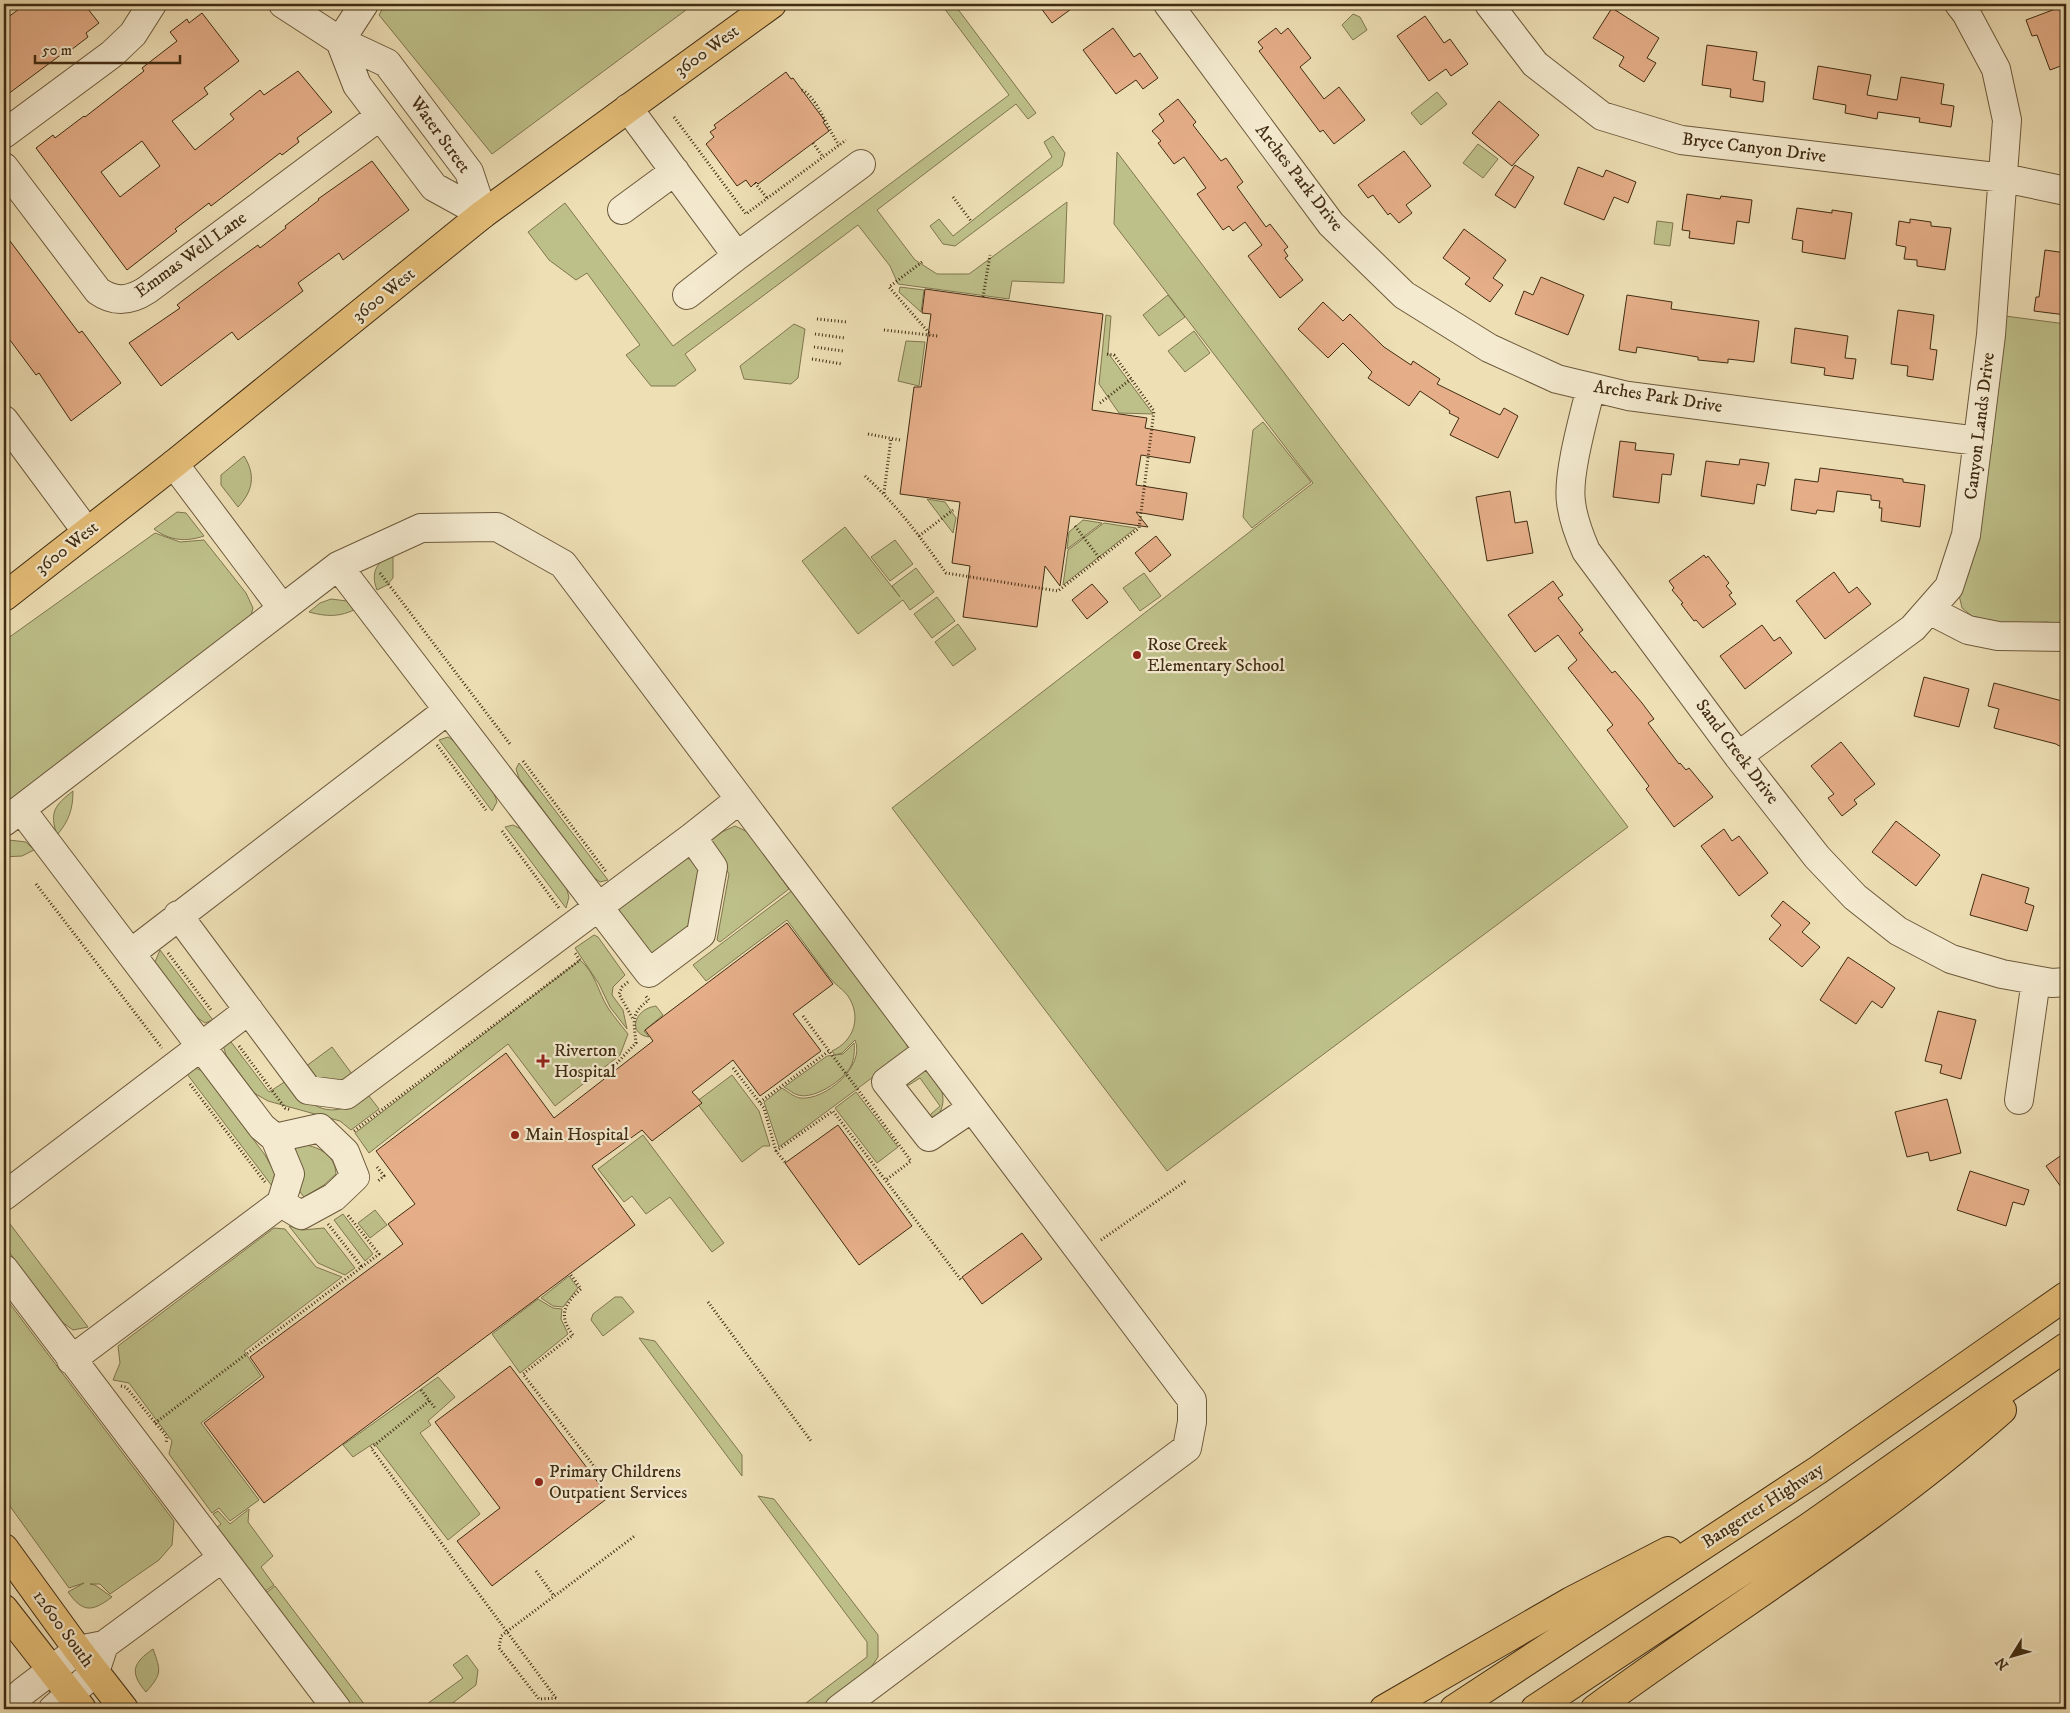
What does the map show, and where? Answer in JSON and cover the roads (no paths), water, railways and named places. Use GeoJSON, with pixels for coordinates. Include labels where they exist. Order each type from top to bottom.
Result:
{"type":"FeatureCollection","features":[{"type":"Feature","properties":{"kind":"main road","name":"3600 West"},"geometry":{"type":"LineString","coordinates":[[4,597],[174,464],[483,214],[772,4]]}},
{"type":"Feature","properties":{"kind":"main road","name":"Bangerter Highway"},"geometry":{"type":"LineString","coordinates":[[1454,1709],[1745,1518],[1903,1411],[2066,1296]]}},
{"type":"Feature","properties":{"kind":"main road"},"geometry":{"type":"LineString","coordinates":[[1535,1709],[1810,1527],[1992,1398],[2066,1349]]}},
{"type":"Feature","properties":{"kind":"main road"},"geometry":{"type":"LineString","coordinates":[[1595,1709],[1882,1508],[1984,1426],[2066,1349]]}},
{"type":"Feature","properties":{"kind":"main road"},"geometry":{"type":"LineString","coordinates":[[1384,1709],[1614,1578],[1659,1555],[1745,1518]]}},
{"type":"Feature","properties":{"kind":"main road","name":"12600 South"},"geometry":{"type":"LineString","coordinates":[[4,1548],[94,1672],[124,1709]]}},
{"type":"Feature","properties":{"kind":"main road","name":"12600 South"},"geometry":{"type":"LineString","coordinates":[[4,1609],[50,1671],[69,1704]]}},
{"type":"Feature","properties":{"kind":"street"},"geometry":{"type":"LineString","coordinates":[[4,134],[123,44],[136,29],[152,4]]}},
{"type":"Feature","properties":{"kind":"street","name":"Water Street"},"geometry":{"type":"LineString","coordinates":[[283,4],[315,12],[340,41],[357,85],[434,187],[483,214]]}},
{"type":"Feature","properties":{"kind":"street"},"geometry":{"type":"LineString","coordinates":[[340,41],[364,4]]}},
{"type":"Feature","properties":{"kind":"street","name":"Arches Park Drive"},"geometry":{"type":"LineString","coordinates":[[1168,4],[1331,224],[1404,295],[1489,348],[1557,379],[1628,396],[1978,441]]}},
{"type":"Feature","properties":{"kind":"street","name":"Bryce Canyon Drive"},"geometry":{"type":"LineString","coordinates":[[1490,4],[1535,64],[1602,116],[1681,140],[2004,178],[2066,191]]}},
{"type":"Feature","properties":{"kind":"street","name":"Canyon Lands Drive"},"geometry":{"type":"LineString","coordinates":[[1738,756],[1914,628],[1949,587],[1966,535],[1992,335],[2007,120],[1996,69],[1966,13],[1959,4]]}},
{"type":"Feature","properties":{"kind":"street","name":"Water Street"},"geometry":{"type":"LineString","coordinates":[[340,41],[387,63],[469,172],[483,214]]}},
{"type":"Feature","properties":{"kind":"street"},"geometry":{"type":"LineString","coordinates":[[628,108],[737,256]]}},
{"type":"Feature","properties":{"kind":"street","name":"Emmas Well Lane"},"geometry":{"type":"LineString","coordinates":[[4,167],[98,291],[113,299],[128,300],[147,290],[380,116]]}},
{"type":"Feature","properties":{"kind":"street"},"geometry":{"type":"LineString","coordinates":[[687,295],[861,164]]}},
{"type":"Feature","properties":{"kind":"street"},"geometry":{"type":"LineString","coordinates":[[622,210],[675,171]]}},
{"type":"Feature","properties":{"kind":"street","name":"Sand Creek Drive"},"geometry":{"type":"LineString","coordinates":[[1591,387],[1573,471],[1570,500],[1576,527],[1586,551],[1738,756],[1817,857],[1855,897],[1898,931],[1951,959],[2002,974],[2052,983],[2066,982]]}},
{"type":"Feature","properties":{"kind":"street"},"geometry":{"type":"LineString","coordinates":[[4,420],[87,532]]}},
{"type":"Feature","properties":{"kind":"street"},"geometry":{"type":"LineString","coordinates":[[174,464],[282,608]]}},
{"type":"Feature","properties":{"kind":"street"},"geometry":{"type":"LineString","coordinates":[[71,1360],[275,1195],[290,1174],[275,1138],[262,1127],[131,952],[12,815],[338,566],[421,528],[497,527],[563,564],[1192,1400],[1192,1422],[1187,1448],[839,1709]]}},
{"type":"Feature","properties":{"kind":"street"},"geometry":{"type":"LineString","coordinates":[[338,566],[649,973],[701,934],[713,867],[692,837]]}},
{"type":"Feature","properties":{"kind":"street"},"geometry":{"type":"LineString","coordinates":[[1929,610],[1968,630],[1998,636],[2066,637]]}},
{"type":"Feature","properties":{"kind":"street"},"geometry":{"type":"LineString","coordinates":[[131,952],[448,710]]}},
{"type":"Feature","properties":{"kind":"street"},"geometry":{"type":"LineString","coordinates":[[178,915],[308,1090],[346,1095],[692,837],[740,799]]}},
{"type":"Feature","properties":{"kind":"street"},"geometry":{"type":"LineString","coordinates":[[2019,1100],[2036,980]]}},
{"type":"Feature","properties":{"kind":"street"},"geometry":{"type":"LineString","coordinates":[[4,1196],[249,1010]]}},
{"type":"Feature","properties":{"kind":"street"},"geometry":{"type":"LineString","coordinates":[[929,1050],[886,1082],[929,1137],[972,1108]]}},
{"type":"Feature","properties":{"kind":"street"},"geometry":{"type":"LineString","coordinates":[[275,1138],[320,1128],[345,1152],[355,1177],[334,1198],[301,1215],[275,1195]]}},
{"type":"Feature","properties":{"kind":"street"},"geometry":{"type":"LineString","coordinates":[[4,1270],[337,1709]]}},
{"type":"Feature","properties":{"kind":"street"},"geometry":{"type":"LineString","coordinates":[[8,1706],[24,1691],[78,1650],[104,1644],[222,1558]]}},
{"type":"Feature","properties":{"kind":"street"},"geometry":{"type":"LineString","coordinates":[[69,1704],[94,1672],[104,1644]]}},
{"type":"Feature","properties":{"kind":"place","name":"Rose Creek Elementary School"},"geometry":{"type":"Point","coordinates":[1137,655]}},
{"type":"Feature","properties":{"kind":"place","name":"Riverton Hospital"},"geometry":{"type":"Point","coordinates":[543,1061]}},
{"type":"Feature","properties":{"kind":"place","name":"Main Hospital"},"geometry":{"type":"Point","coordinates":[515,1135]}},
{"type":"Feature","properties":{"kind":"place","name":"Primary Childrens Outpatient Services"},"geometry":{"type":"Point","coordinates":[539,1482]}}]}
